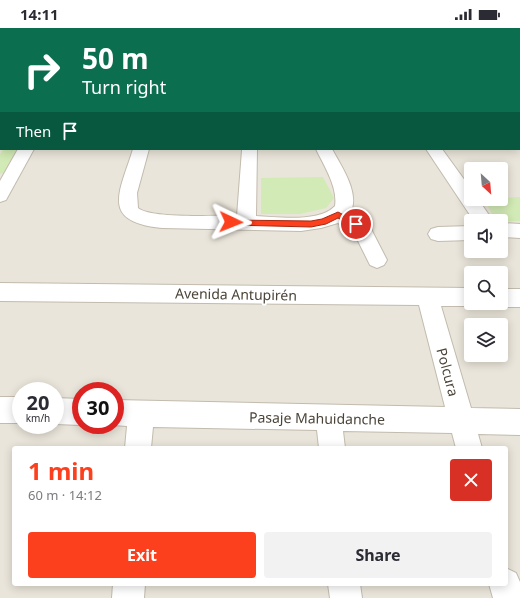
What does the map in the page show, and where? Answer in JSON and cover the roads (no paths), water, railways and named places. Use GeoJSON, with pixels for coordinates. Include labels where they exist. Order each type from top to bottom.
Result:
{"type":"FeatureCollection","features":[{"type":"Feature","properties":{"kind":"street"},"geometry":{"type":"LineString","coordinates":[[195,28],[212,28]]}},
{"type":"Feature","properties":{"kind":"street"},"geometry":{"type":"LineString","coordinates":[[2,187],[25,150]]}},
{"type":"Feature","properties":{"kind":"street"},"geometry":{"type":"LineString","coordinates":[[141,150],[127,199],[128,208],[136,216],[155,221],[311,224],[324,222],[338,214],[342,210],[345,200],[324,150]]}},
{"type":"Feature","properties":{"kind":"street"},"geometry":{"type":"LineString","coordinates":[[246,223],[250,150]]}},
{"type":"Feature","properties":{"kind":"street"},"geometry":{"type":"LineString","coordinates":[[435,150],[479,214]]}},
{"type":"Feature","properties":{"kind":"street"},"geometry":{"type":"LineString","coordinates":[[338,214],[361,229],[368,238],[377,260]]}},
{"type":"Feature","properties":{"kind":"street"},"geometry":{"type":"LineString","coordinates":[[508,230],[520,230]]}},
{"type":"Feature","properties":{"kind":"street"},"geometry":{"type":"LineString","coordinates":[[438,234],[464,233]]}},
{"type":"Feature","properties":{"kind":"street","name":"Avenida Antupirén"},"geometry":{"type":"LineString","coordinates":[[0,292],[464,297]]}},
{"type":"Feature","properties":{"kind":"street","name":"Polcura"},"geometry":{"type":"LineString","coordinates":[[428,297],[467,446]]}},
{"type":"Feature","properties":{"kind":"street"},"geometry":{"type":"LineString","coordinates":[[508,298],[520,298]]}},
{"type":"Feature","properties":{"kind":"street"},"geometry":{"type":"LineString","coordinates":[[0,410],[12,410]]}},
{"type":"Feature","properties":{"kind":"street","name":"Pasaje Mahuidanche"},"geometry":{"type":"LineString","coordinates":[[124,413],[520,422]]}},
{"type":"Feature","properties":{"kind":"street"},"geometry":{"type":"LineString","coordinates":[[138,446],[141,414]]}},
{"type":"Feature","properties":{"kind":"street"},"geometry":{"type":"LineString","coordinates":[[329,418],[332,446]]}},
{"type":"Feature","properties":{"kind":"street"},"geometry":{"type":"LineString","coordinates":[[128,598],[129,586]]}},
{"type":"Feature","properties":{"kind":"street"},"geometry":{"type":"LineString","coordinates":[[344,586],[346,598]]}},
{"type":"Feature","properties":{"kind":"street"},"geometry":{"type":"LineString","coordinates":[[506,586],[509,598]]}}]}
